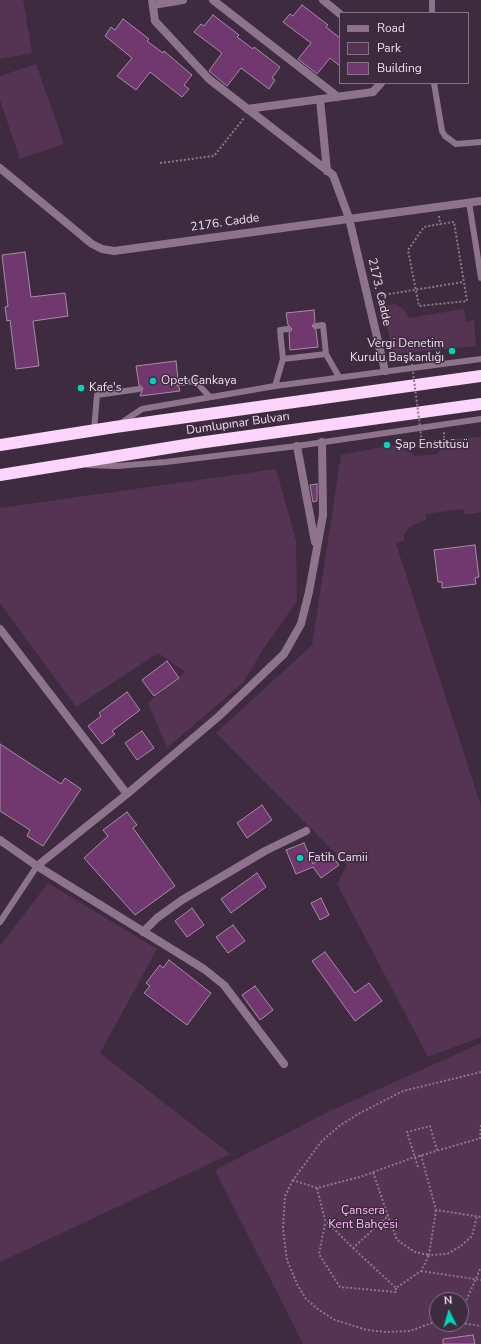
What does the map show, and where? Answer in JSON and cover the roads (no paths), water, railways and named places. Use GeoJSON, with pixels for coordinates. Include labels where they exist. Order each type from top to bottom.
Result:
{"type":"FeatureCollection","features":[{"type":"Feature","properties":{"kind":"highway","name":"Dumlupınar Bulvarı"},"geometry":{"type":"LineString","coordinates":[[0,445],[94,430],[481,376]]}},
{"type":"Feature","properties":{"kind":"highway","name":"Dumlupınar Bulvarı"},"geometry":{"type":"LineString","coordinates":[[0,475],[198,443],[481,404]]}},
{"type":"Feature","properties":{"kind":"highway"},"geometry":{"type":"LineString","coordinates":[[0,442],[23,442]]}},
{"type":"Feature","properties":{"kind":"street"},"geometry":{"type":"LineString","coordinates":[[183,0],[152,2],[155,21],[209,79],[327,170]]}},
{"type":"Feature","properties":{"kind":"street"},"geometry":{"type":"LineString","coordinates":[[213,0],[338,97]]}},
{"type":"Feature","properties":{"kind":"street"},"geometry":{"type":"LineString","coordinates":[[323,0],[339,13]]}},
{"type":"Feature","properties":{"kind":"street"},"geometry":{"type":"LineString","coordinates":[[249,109],[373,92],[380,84]]}},
{"type":"Feature","properties":{"kind":"street"},"geometry":{"type":"LineString","coordinates":[[320,99],[327,170]]}},
{"type":"Feature","properties":{"kind":"street","name":"2176. Cadde"},"geometry":{"type":"LineString","coordinates":[[0,168],[92,244],[102,249],[114,250],[481,201]]}},
{"type":"Feature","properties":{"kind":"street","name":"2173. Cadde"},"geometry":{"type":"LineString","coordinates":[[327,170],[333,175],[349,218],[385,371]]}},
{"type":"Feature","properties":{"kind":"street"},"geometry":{"type":"LineString","coordinates":[[37,866],[218,717],[284,654],[301,624],[309,592],[322,515],[322,442]]}},
{"type":"Feature","properties":{"kind":"street"},"geometry":{"type":"LineString","coordinates":[[297,446],[316,545]]}},
{"type":"Feature","properties":{"kind":"street"},"geometry":{"type":"LineString","coordinates":[[0,629],[126,794]]}},
{"type":"Feature","properties":{"kind":"street"},"geometry":{"type":"LineString","coordinates":[[143,932],[157,918],[182,900],[265,851],[306,831]]}},
{"type":"Feature","properties":{"kind":"street"},"geometry":{"type":"LineString","coordinates":[[0,840],[37,866],[204,969],[224,984],[284,1064]]}},
{"type":"Feature","properties":{"kind":"lane"},"geometry":{"type":"LineString","coordinates":[[432,0],[432,12]]}},
{"type":"Feature","properties":{"kind":"lane"},"geometry":{"type":"LineString","coordinates":[[434,84],[442,131],[445,136],[456,144],[481,142]]}},
{"type":"Feature","properties":{"kind":"lane"},"geometry":{"type":"LineString","coordinates":[[469,202],[481,278]]}},
{"type":"Feature","properties":{"kind":"lane"},"geometry":{"type":"LineString","coordinates":[[316,326],[323,325],[326,354],[338,377]]}},
{"type":"Feature","properties":{"kind":"lane"},"geometry":{"type":"LineString","coordinates":[[275,386],[284,359],[280,330],[288,329]]}},
{"type":"Feature","properties":{"kind":"lane"},"geometry":{"type":"LineString","coordinates":[[284,359],[326,354]]}},
{"type":"Feature","properties":{"kind":"lane"},"geometry":{"type":"LineString","coordinates":[[115,427],[142,409],[275,386],[481,359]]}},
{"type":"Feature","properties":{"kind":"lane"},"geometry":{"type":"LineString","coordinates":[[179,383],[196,381],[210,397]]}},
{"type":"Feature","properties":{"kind":"lane"},"geometry":{"type":"LineString","coordinates":[[94,430],[97,395],[139,389]]}},
{"type":"Feature","properties":{"kind":"lane"},"geometry":{"type":"LineString","coordinates":[[56,465],[117,466],[166,462],[297,446],[481,419]]}},
{"type":"Feature","properties":{"kind":"lane"},"geometry":{"type":"LineString","coordinates":[[0,922],[37,866]]}},
{"type":"Feature","properties":{"kind":"place","name":"Vergi Denetim Kurulu Başkanlığı"},"geometry":{"type":"Point","coordinates":[452,351]}},
{"type":"Feature","properties":{"kind":"place","name":"Opet Çankaya"},"geometry":{"type":"Point","coordinates":[153,381]}},
{"type":"Feature","properties":{"kind":"place","name":"Kafe's"},"geometry":{"type":"Point","coordinates":[81,388]}},
{"type":"Feature","properties":{"kind":"place","name":"Şap Enstitüsü"},"geometry":{"type":"Point","coordinates":[387,445]}},
{"type":"Feature","properties":{"kind":"place","name":"Fatih Camii"},"geometry":{"type":"Point","coordinates":[300,858]}},
{"type":"Feature","properties":{"kind":"park label","name":"Çansera Kent Bahçesi"},"geometry":{"type":"Point","coordinates":[363,1218]}}]}
